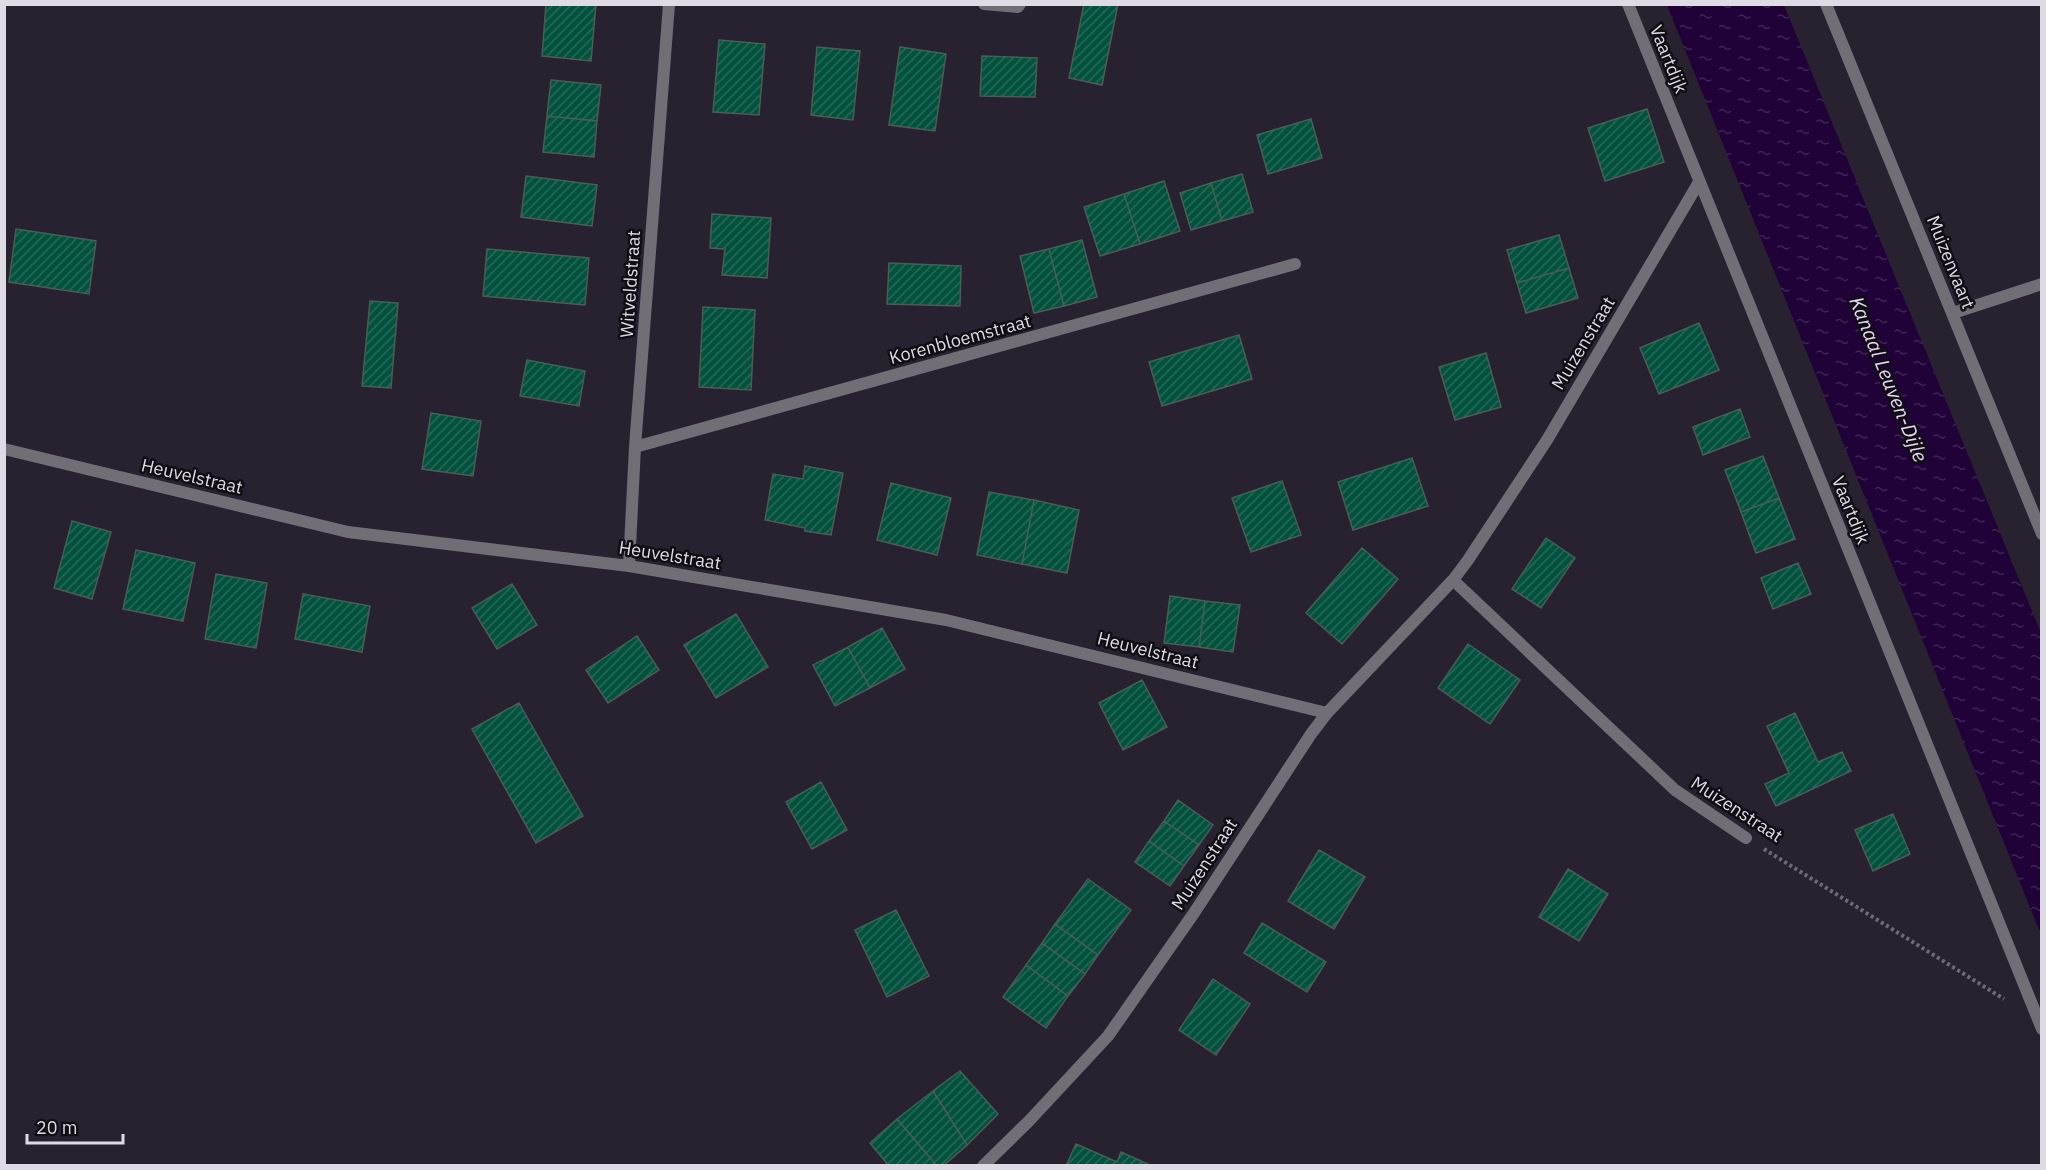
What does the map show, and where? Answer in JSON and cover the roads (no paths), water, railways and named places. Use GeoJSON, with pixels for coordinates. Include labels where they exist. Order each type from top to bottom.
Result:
{"type":"FeatureCollection","features":[{"type":"Feature","properties":{"kind":"street","name":"Witveldstraat"},"geometry":{"type":"LineString","coordinates":[[629,566],[669,4]]}},
{"type":"Feature","properties":{"kind":"street"},"geometry":{"type":"LineString","coordinates":[[984,4],[1018,7],[1020,4]]}},
{"type":"Feature","properties":{"kind":"street","name":"Vaartdijk"},"geometry":{"type":"LineString","coordinates":[[1628,4],[2040,1025]]}},
{"type":"Feature","properties":{"kind":"street","name":"Muizenvaart"},"geometry":{"type":"LineString","coordinates":[[1826,4],[2042,534]]}},
{"type":"Feature","properties":{"kind":"street","name":"Muizenstraat"},"geometry":{"type":"LineString","coordinates":[[983,1166],[1108,1036],[1194,913],[1311,734],[1327,713],[1453,580],[1547,440],[1699,182]]}},
{"type":"Feature","properties":{"kind":"street","name":"Korenbloemstraat"},"geometry":{"type":"LineString","coordinates":[[636,447],[1295,264]]}},
{"type":"Feature","properties":{"kind":"street"},"geometry":{"type":"LineString","coordinates":[[1953,313],[2042,284]]}},
{"type":"Feature","properties":{"kind":"street","name":"Heuvelstraat"},"geometry":{"type":"LineString","coordinates":[[4,449],[348,532],[629,566],[946,620],[1327,713]]}},
{"type":"Feature","properties":{"kind":"street","name":"Muizenstraat"},"geometry":{"type":"LineString","coordinates":[[1453,580],[1675,790],[1746,838]]}},
{"type":"Feature","properties":{"kind":"water","name":"Kanaal Leuven-Dijle"},"geometry":{"type":"Polygon","coordinates":[[[1667,5],[1784,5],[2041,633],[2041,935],[1667,5]]]}}]}
